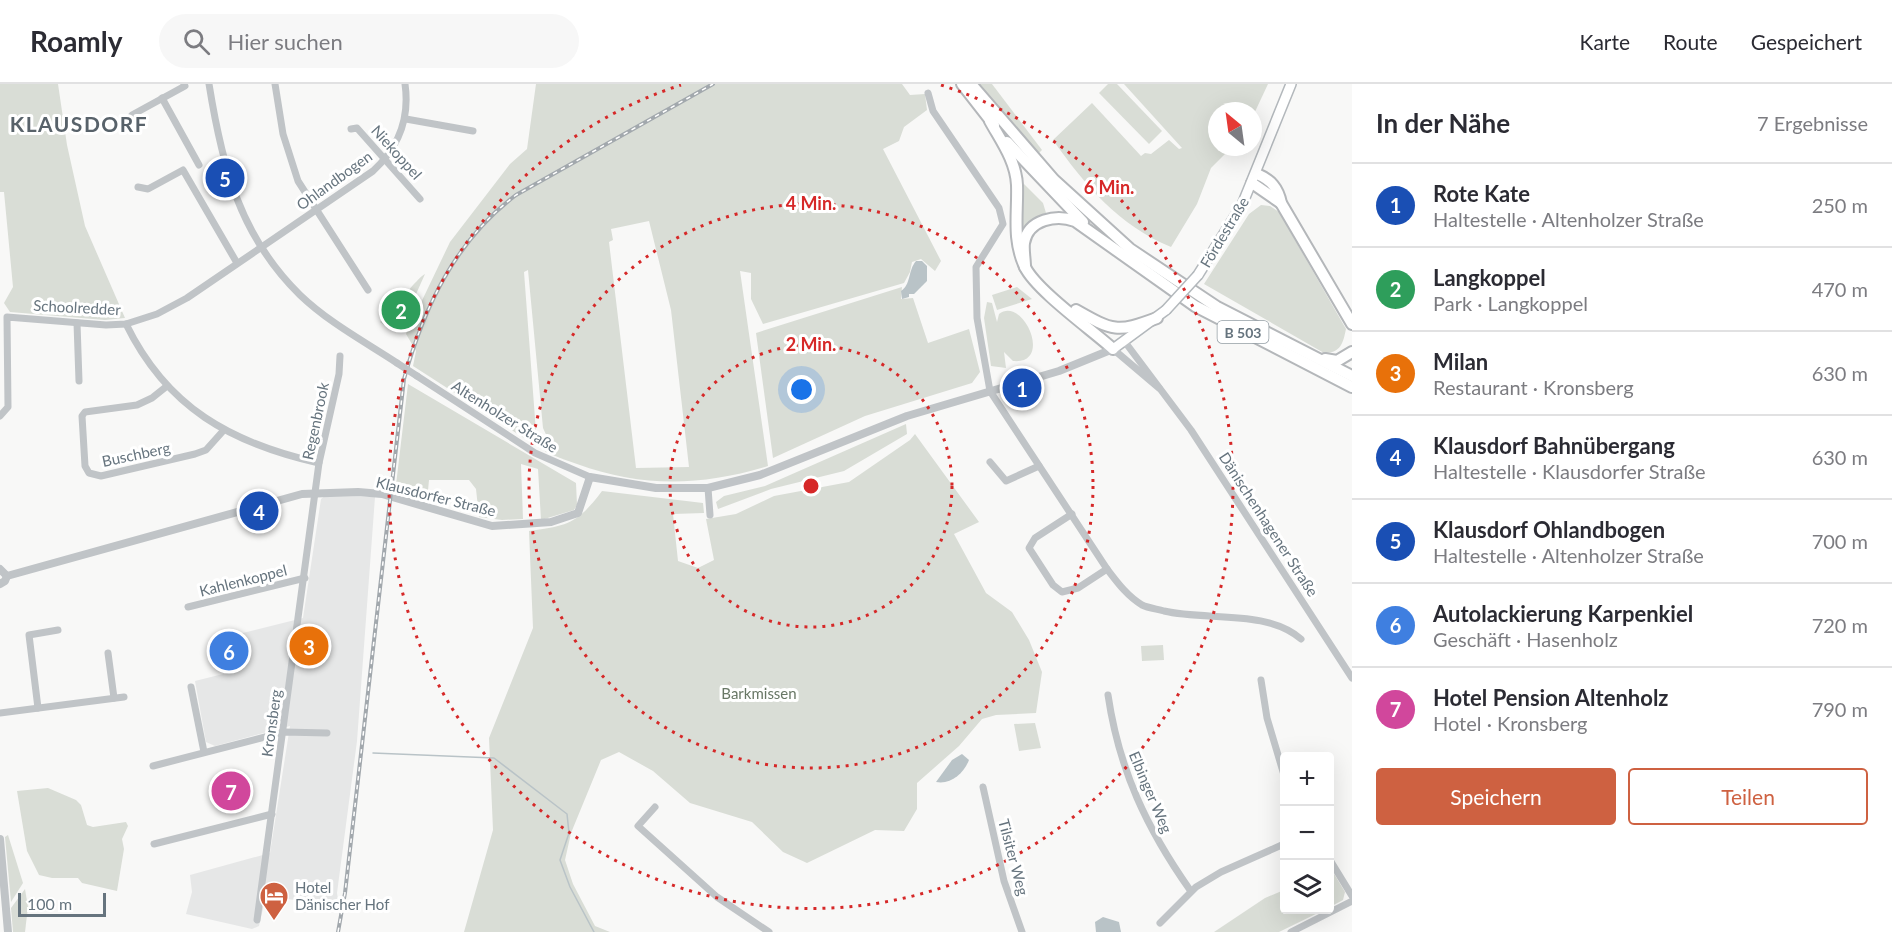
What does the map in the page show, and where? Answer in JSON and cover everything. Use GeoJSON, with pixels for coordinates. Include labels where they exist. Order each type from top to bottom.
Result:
{"type":"FeatureCollection","features":[{"type":"Feature","properties":{"kind":"highway","name":"B 503"},"geometry":{"type":"LineString","coordinates":[[962,84],[990,121],[1056,196],[1138,268],[1213,317],[1352,387]]}},
{"type":"Feature","properties":{"kind":"highway","name":"B 503"},"geometry":{"type":"LineString","coordinates":[[971,84],[1060,187],[1130,249],[1208,302],[1352,376]]}},
{"type":"Feature","properties":{"kind":"highway"},"geometry":{"type":"LineString","coordinates":[[990,121],[1011,158],[1017,183],[1016,240],[1025,267],[1055,298],[1113,349]]}},
{"type":"Feature","properties":{"kind":"highway"},"geometry":{"type":"LineString","coordinates":[[1254,179],[1273,184],[1281,203],[1352,324]]}},
{"type":"Feature","properties":{"kind":"highway"},"geometry":{"type":"LineString","coordinates":[[1025,267],[1024,241],[1029,231],[1039,223],[1063,217],[1075,221],[1138,268]]}},
{"type":"Feature","properties":{"kind":"highway"},"geometry":{"type":"LineString","coordinates":[[1055,298],[1105,327],[1121,329],[1161,314]]}},
{"type":"Feature","properties":{"kind":"highway"},"geometry":{"type":"LineString","coordinates":[[1105,327],[1113,349]]}},
{"type":"Feature","properties":{"kind":"highway"},"geometry":{"type":"LineString","coordinates":[[1320,358],[1337,361],[1352,352]]}},
{"type":"Feature","properties":{"kind":"main road","name":"Fördestraße"},"geometry":{"type":"LineString","coordinates":[[1113,349],[1161,314],[1198,275],[1224,237],[1254,179],[1291,84]]}},
{"type":"Feature","properties":{"kind":"street"},"geometry":{"type":"LineString","coordinates":[[132,115],[185,86],[184,84]]}},
{"type":"Feature","properties":{"kind":"street","name":"Altenholzer Straße"},"geometry":{"type":"LineString","coordinates":[[209,84],[221,153],[231,190],[261,247],[301,296],[335,322],[535,453],[590,477],[656,488],[708,488],[760,475],[907,416],[1059,371],[1113,349]]}},
{"type":"Feature","properties":{"kind":"street"},"geometry":{"type":"LineString","coordinates":[[275,84],[283,134],[293,168],[315,210],[368,290]]}},
{"type":"Feature","properties":{"kind":"street","name":"Ohlandbogen"},"geometry":{"type":"LineString","coordinates":[[261,247],[386,159],[398,141],[406,119],[408,102],[405,84]]}},
{"type":"Feature","properties":{"kind":"street"},"geometry":{"type":"LineString","coordinates":[[928,93],[933,111],[999,208],[1002,217],[1000,230],[976,267],[977,318],[990,391],[1107,569],[1123,590],[1143,606],[1173,613],[1268,622],[1291,630],[1301,639]]}},
{"type":"Feature","properties":{"kind":"street"},"geometry":{"type":"LineString","coordinates":[[162,99],[199,165]]}},
{"type":"Feature","properties":{"kind":"street"},"geometry":{"type":"LineString","coordinates":[[406,119],[473,131]]}},
{"type":"Feature","properties":{"kind":"street","name":"Niekoppel"},"geometry":{"type":"LineString","coordinates":[[351,129],[357,128],[420,198]]}},
{"type":"Feature","properties":{"kind":"street"},"geometry":{"type":"LineString","coordinates":[[138,188],[148,189],[183,170],[237,263]]}},
{"type":"Feature","properties":{"kind":"street","name":"Schoolredder"},"geometry":{"type":"LineString","coordinates":[[0,416],[9,407],[7,317],[77,323],[126,324],[172,307],[261,247]]}},
{"type":"Feature","properties":{"kind":"street"},"geometry":{"type":"LineString","coordinates":[[77,323],[79,381]]}},
{"type":"Feature","properties":{"kind":"street"},"geometry":{"type":"LineString","coordinates":[[126,324],[144,356],[167,386],[223,431],[276,453],[320,462]]}},
{"type":"Feature","properties":{"kind":"street","name":"Dänischenhagener Straße"},"geometry":{"type":"LineString","coordinates":[[1125,342],[1191,430],[1352,678]]}},
{"type":"Feature","properties":{"kind":"street","name":"Dänischenhagener Straße"},"geometry":{"type":"LineString","coordinates":[[1113,349],[1160,388]]}},
{"type":"Feature","properties":{"kind":"street","name":"Regenbrook"},"geometry":{"type":"LineString","coordinates":[[317,493],[320,462],[339,374],[340,356]]}},
{"type":"Feature","properties":{"kind":"street","name":"Buschberg"},"geometry":{"type":"LineString","coordinates":[[167,386],[152,398],[137,405],[85,412],[82,416],[85,466],[88,473],[101,476],[195,454],[206,450],[223,431]]}},
{"type":"Feature","properties":{"kind":"street"},"geometry":{"type":"LineString","coordinates":[[990,462],[1006,481],[1040,466]]}},
{"type":"Feature","properties":{"kind":"street","name":"Klausdorfer Straße"},"geometry":{"type":"LineString","coordinates":[[7,576],[114,548],[270,501],[317,493],[382,494],[492,526],[551,522],[578,513],[590,477]]}},
{"type":"Feature","properties":{"kind":"street"},"geometry":{"type":"LineString","coordinates":[[708,488],[710,514]]}},
{"type":"Feature","properties":{"kind":"street","name":"Kronsberg"},"geometry":{"type":"LineString","coordinates":[[257,920],[317,493]]}},
{"type":"Feature","properties":{"kind":"street"},"geometry":{"type":"LineString","coordinates":[[1072,514],[1035,538],[1029,548],[1053,585],[1062,592],[1078,588],[1107,569]]}},
{"type":"Feature","properties":{"kind":"street"},"geometry":{"type":"LineString","coordinates":[[0,569],[7,576],[0,584]]}},
{"type":"Feature","properties":{"kind":"street","name":"Kahlenkoppel"},"geometry":{"type":"LineString","coordinates":[[188,607],[305,578]]}},
{"type":"Feature","properties":{"kind":"street"},"geometry":{"type":"LineString","coordinates":[[38,708],[28,635],[58,630]]}},
{"type":"Feature","properties":{"kind":"street"},"geometry":{"type":"LineString","coordinates":[[108,653],[114,698]]}},
{"type":"Feature","properties":{"kind":"street"},"geometry":{"type":"LineString","coordinates":[[1261,680],[1267,718],[1280,762]]}},
{"type":"Feature","properties":{"kind":"street"},"geometry":{"type":"LineString","coordinates":[[191,687],[204,752]]}},
{"type":"Feature","properties":{"kind":"street","name":"Elbinger Weg"},"geometry":{"type":"LineString","coordinates":[[1108,694],[1120,755],[1140,806],[1165,856],[1191,890]]}},
{"type":"Feature","properties":{"kind":"street"},"geometry":{"type":"LineString","coordinates":[[0,713],[124,697]]}},
{"type":"Feature","properties":{"kind":"street"},"geometry":{"type":"LineString","coordinates":[[153,766],[284,732],[327,733]]}},
{"type":"Feature","properties":{"kind":"street","name":"Tilsiter Weg"},"geometry":{"type":"LineString","coordinates":[[983,787],[1004,881],[1022,932]]}},
{"type":"Feature","properties":{"kind":"street"},"geometry":{"type":"LineString","coordinates":[[655,807],[639,826],[717,897],[769,932]]}},
{"type":"Feature","properties":{"kind":"street"},"geometry":{"type":"LineString","coordinates":[[154,843],[272,814]]}},
{"type":"Feature","properties":{"kind":"street"},"geometry":{"type":"LineString","coordinates":[[0,839],[3,907],[8,932]]}},
{"type":"Feature","properties":{"kind":"street"},"geometry":{"type":"LineString","coordinates":[[1160,923],[1191,890],[1221,872],[1280,846]]}},
{"type":"Feature","properties":{"kind":"street"},"geometry":{"type":"LineString","coordinates":[[1334,868],[1352,896]]}},
{"type":"Feature","properties":{"kind":"street"},"geometry":{"type":"LineString","coordinates":[[1291,932],[1305,929],[1352,901]]}},
{"type":"Feature","properties":{"kind":"shaded area"},"geometry":{"type":"Polygon","coordinates":[[[916,261],[922,261],[927,266],[927,281],[914,294],[909,294],[909,297],[902,299],[901,291],[906,285],[913,265],[916,261]]]}},
{"type":"Feature","properties":{"kind":"shaded area"},"geometry":{"type":"Polygon","coordinates":[[[326,495],[375,497],[357,741],[337,893],[339,906],[266,896],[259,926],[252,929],[186,914],[192,892],[190,875],[270,853],[290,726],[215,746],[206,742],[195,681],[227,673],[219,639],[303,618],[321,499],[326,495]]]}},
{"type":"Feature","properties":{"kind":"shaded area"},"geometry":{"type":"Polygon","coordinates":[[[962,754],[969,760],[964,769],[952,780],[936,782],[952,760],[962,754]]]}},
{"type":"Feature","properties":{"kind":"shaded area"},"geometry":{"type":"Polygon","coordinates":[[[1103,917],[1119,922],[1121,932],[1096,932],[1095,922],[1103,917]]]}},
{"type":"Feature","properties":{"kind":"green space"},"geometry":{"type":"Polygon","coordinates":[[[0,84],[58,84],[67,145],[85,226],[125,318],[105,320],[10,312],[4,303],[13,287],[4,192],[0,192],[0,84]]]}},
{"type":"Feature","properties":{"kind":"green space"},"geometry":{"type":"Polygon","coordinates":[[[536,84],[902,84],[910,95],[925,94],[927,110],[904,127],[899,141],[883,149],[941,261],[935,271],[921,259],[912,262],[904,283],[763,324],[751,299],[751,273],[740,271],[768,466],[720,478],[672,482],[601,472],[543,450],[413,366],[416,351],[406,334],[450,242],[510,164],[527,149],[536,84]],[[649,221],[611,229],[613,240],[609,242],[636,468],[689,467],[671,310],[649,221]],[[528,270],[524,272],[536,432],[549,441],[543,428],[528,270]]]}},
{"type":"Feature","properties":{"kind":"green space"},"geometry":{"type":"Polygon","coordinates":[[[976,84],[992,84],[1042,150],[1037,155],[976,84]]]}},
{"type":"Feature","properties":{"kind":"green space"},"geometry":{"type":"Polygon","coordinates":[[[1108,84],[1117,84],[1162,131],[1149,144],[1099,93],[1108,84]]]}},
{"type":"Feature","properties":{"kind":"green space"},"geometry":{"type":"Polygon","coordinates":[[[1124,84],[1268,84],[1260,102],[1208,102],[1208,156],[1223,156],[1211,168],[1197,204],[1171,247],[1135,228],[1119,216],[1090,188],[1053,140],[1092,103],[1141,156],[1145,153],[1151,154],[1169,140],[1179,149],[1182,148],[1124,84]]]}},
{"type":"Feature","properties":{"kind":"green space"},"geometry":{"type":"Polygon","coordinates":[[[1024,184],[1043,203],[1046,213],[1032,220],[1022,235],[1024,184]]]}},
{"type":"Feature","properties":{"kind":"green space"},"geometry":{"type":"Polygon","coordinates":[[[1261,205],[1270,206],[1279,212],[1346,329],[1338,349],[1330,353],[1324,353],[1204,284],[1249,214],[1261,205]]]}},
{"type":"Feature","properties":{"kind":"green space"},"geometry":{"type":"Polygon","coordinates":[[[425,274],[400,330],[390,329],[380,322],[416,282],[425,274]]]}},
{"type":"Feature","properties":{"kind":"green space"},"geometry":{"type":"Polygon","coordinates":[[[902,287],[901,299],[913,298],[928,343],[969,329],[980,372],[972,383],[865,416],[773,458],[756,333],[902,287]]]}},
{"type":"Feature","properties":{"kind":"green space"},"geometry":{"type":"Polygon","coordinates":[[[1017,287],[1032,299],[997,310],[992,295],[1017,287]]]}},
{"type":"Feature","properties":{"kind":"green space"},"geometry":{"type":"Polygon","coordinates":[[[987,302],[992,303],[997,322],[999,314],[1008,311],[1017,314],[1025,322],[1030,332],[1033,343],[1031,353],[1025,359],[1013,361],[1004,352],[1006,368],[991,366],[984,318],[987,302]]]}},
{"type":"Feature","properties":{"kind":"green space"},"geometry":{"type":"Polygon","coordinates":[[[408,384],[576,483],[577,505],[574,510],[541,520],[538,469],[521,464],[523,519],[502,520],[479,517],[476,489],[469,480],[429,480],[427,501],[395,493],[408,384]]]}},
{"type":"Feature","properties":{"kind":"green space"},"geometry":{"type":"Polygon","coordinates":[[[906,424],[907,434],[844,471],[771,489],[718,509],[716,502],[724,496],[765,486],[906,424]]]}},
{"type":"Feature","properties":{"kind":"green space","name":"Barkmissen"},"geometry":{"type":"Polygon","coordinates":[[[915,434],[979,522],[954,534],[986,593],[1012,612],[1029,640],[1042,672],[1036,713],[996,715],[982,719],[959,746],[917,783],[917,809],[904,831],[875,830],[807,863],[783,852],[752,822],[690,803],[653,771],[619,752],[601,760],[571,833],[565,860],[573,884],[595,926],[610,932],[464,932],[493,830],[489,738],[533,628],[529,531],[563,525],[571,521],[586,510],[602,491],[703,503],[704,513],[673,514],[678,561],[698,568],[714,560],[706,519],[736,514],[774,496],[849,482],[910,440],[915,434]]]}},
{"type":"Feature","properties":{"kind":"green space"},"geometry":{"type":"Polygon","coordinates":[[[1163,645],[1164,660],[1142,661],[1141,646],[1163,645]]]}},
{"type":"Feature","properties":{"kind":"green space"},"geometry":{"type":"Polygon","coordinates":[[[1035,723],[1041,748],[1019,751],[1014,724],[1035,723]]]}},
{"type":"Feature","properties":{"kind":"green space"},"geometry":{"type":"Polygon","coordinates":[[[48,788],[76,800],[81,805],[87,825],[93,827],[126,822],[128,826],[122,839],[124,849],[117,891],[82,883],[78,878],[52,878],[39,875],[27,851],[17,791],[48,788]]]}},
{"type":"Feature","properties":{"kind":"green space"},"geometry":{"type":"Polygon","coordinates":[[[8,835],[23,883],[11,902],[5,837],[8,835]]]}},
{"type":"Feature","properties":{"kind":"green space"},"geometry":{"type":"Polygon","coordinates":[[[1334,874],[1345,892],[1343,900],[1334,905],[1334,874]]]}},
{"type":"Feature","properties":{"kind":"green space"},"geometry":{"type":"Polygon","coordinates":[[[25,889],[28,907],[25,932],[13,932],[11,908],[25,889]]]}},
{"type":"Feature","properties":{"kind":"green space"},"geometry":{"type":"Polygon","coordinates":[[[1280,892],[1280,914],[1316,914],[1279,932],[1214,932],[1265,898],[1280,892]]]}},
{"type":"Feature","properties":{"kind":"waterway"},"geometry":{"type":"LineString","coordinates":[[373,753],[494,758],[567,814],[569,833],[560,860],[570,887],[594,932]]}},
{"type":"Feature","properties":{"kind":"railway"},"geometry":{"type":"LineString","coordinates":[[338,932],[345,893],[404,379],[421,326],[432,301],[459,254],[494,213],[516,195],[713,84]]}},
{"type":"Feature","properties":{"kind":"place","name":"Klausdorf Ohlandbogen"},"geometry":{"type":"Point","coordinates":[225,178]}},
{"type":"Feature","properties":{"kind":"place","name":"Langkoppel"},"geometry":{"type":"Point","coordinates":[401,310]}},
{"type":"Feature","properties":{"kind":"place","name":"Rote Kate"},"geometry":{"type":"Point","coordinates":[1022,388]}},
{"type":"Feature","properties":{"kind":"place","name":"Klausdorf Bahnübergang"},"geometry":{"type":"Point","coordinates":[259,511]}},
{"type":"Feature","properties":{"kind":"place","name":"Milan"},"geometry":{"type":"Point","coordinates":[309,646]}},
{"type":"Feature","properties":{"kind":"place","name":"Autolackierung Karpenkiel"},"geometry":{"type":"Point","coordinates":[229,651]}},
{"type":"Feature","properties":{"kind":"place","name":"Hotel Pension Altenholz"},"geometry":{"type":"Point","coordinates":[231,791]}},
{"type":"Feature","properties":{"kind":"place","name":"Hotel Dänischer Hof"},"geometry":{"type":"Point","coordinates":[274,922]}},
{"type":"Feature","properties":{"kind":"district","name":"KLAUSDORF"},"geometry":{"type":"Point","coordinates":[79,123]}}]}
